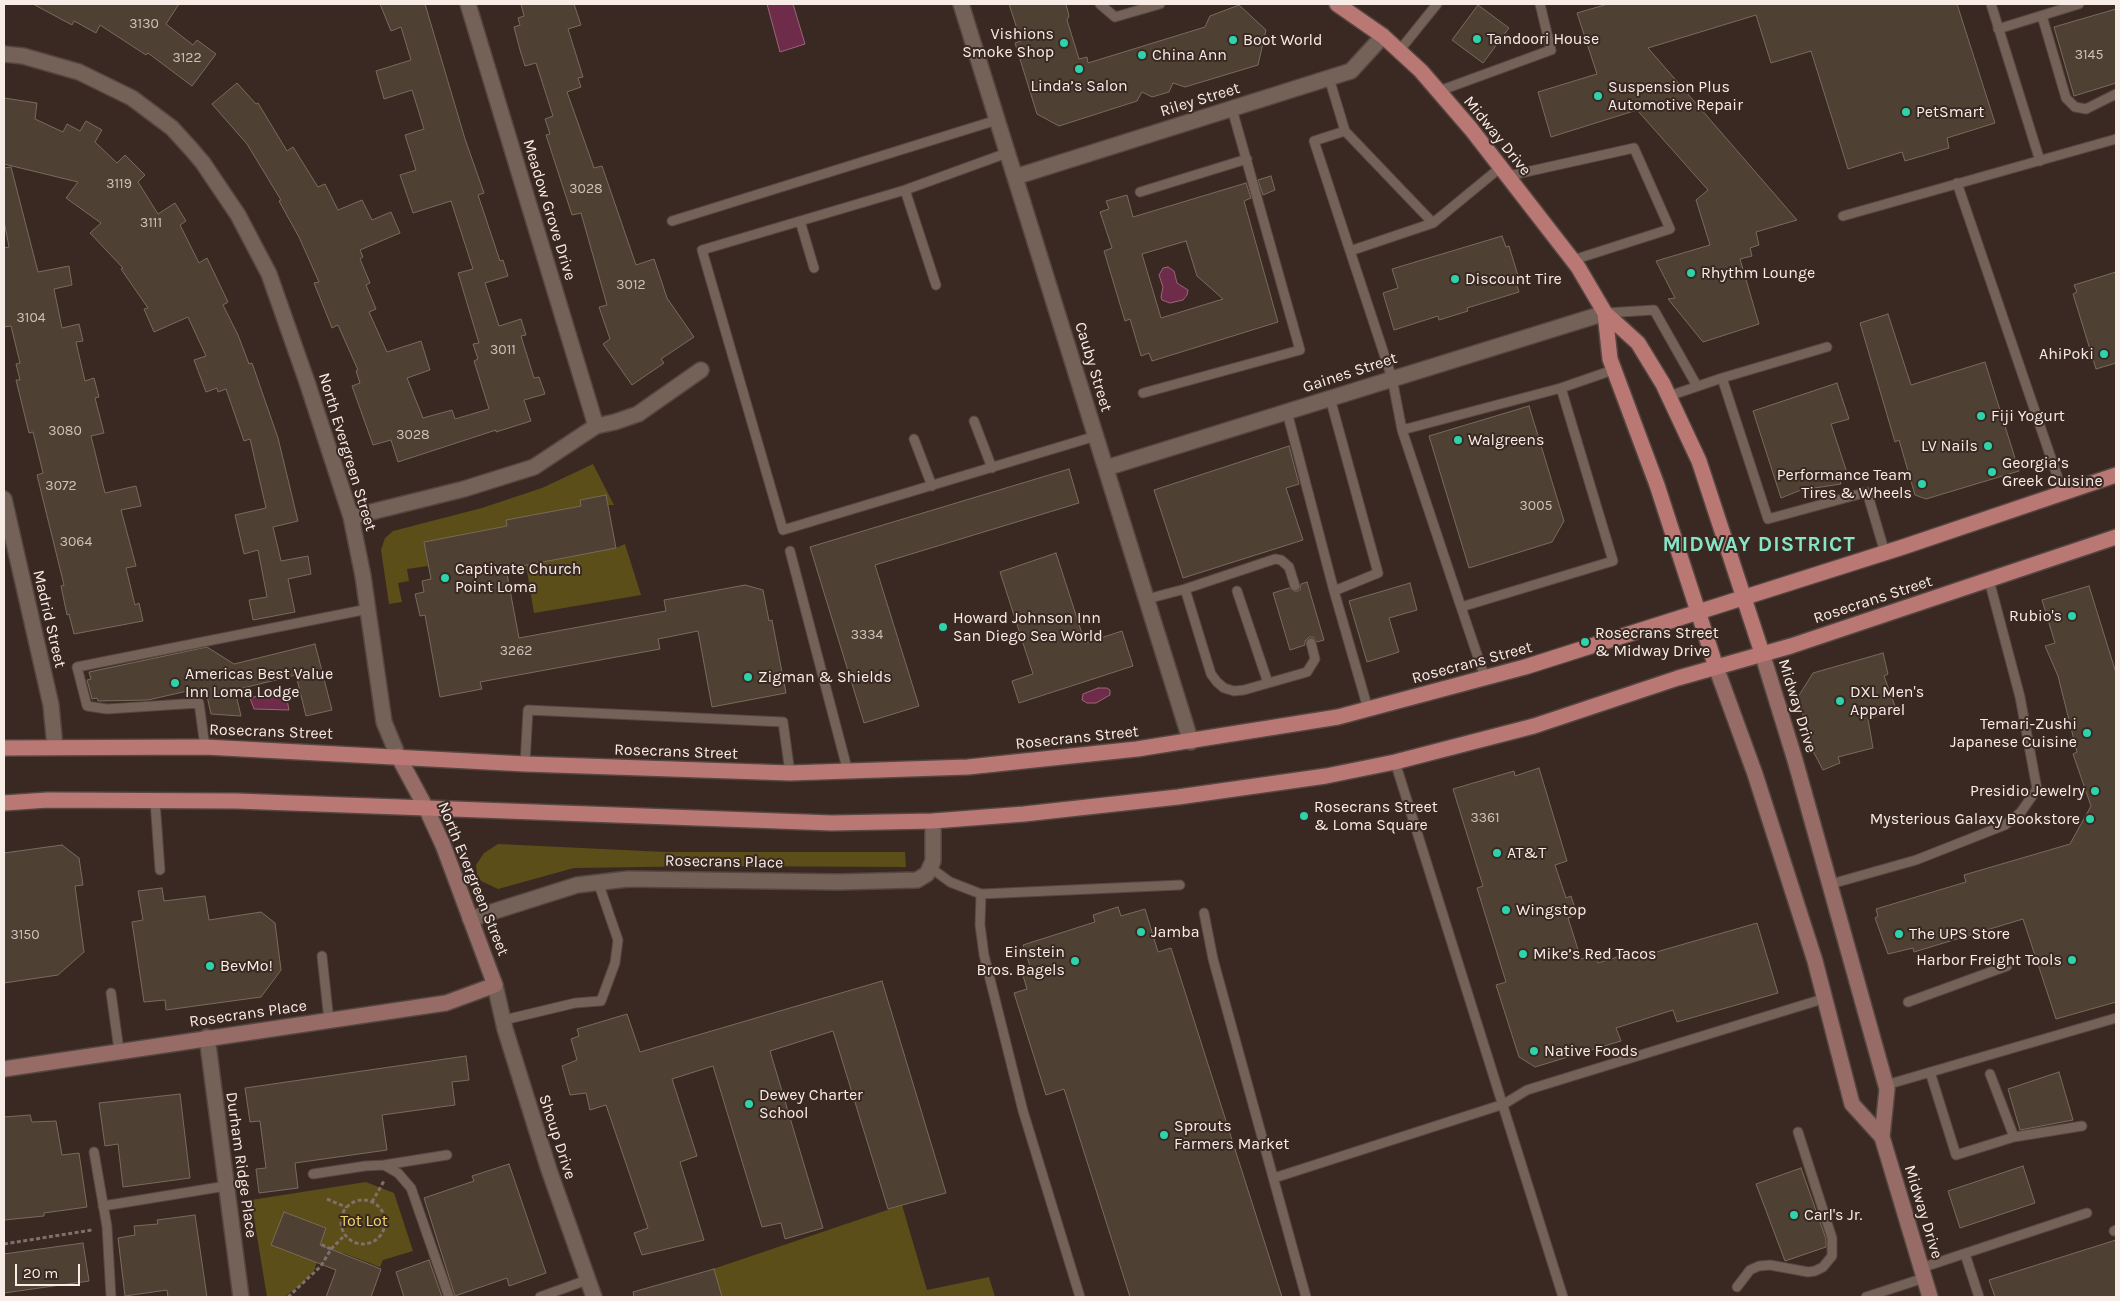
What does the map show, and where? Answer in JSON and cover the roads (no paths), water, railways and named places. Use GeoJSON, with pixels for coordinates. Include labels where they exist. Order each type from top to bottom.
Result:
{"type":"FeatureCollection","features":[{"type":"Feature","properties":{"kind":"main road","name":"Midway Drive"},"geometry":{"type":"LineString","coordinates":[[1337,4],[1382,36],[1422,71],[1504,172],[1573,260],[1606,313],[1638,343],[1669,396],[1699,461],[1745,596],[1831,884],[1886,1085],[1882,1137],[1930,1297]]}},
{"type":"Feature","properties":{"kind":"main road","name":"Midway Drive"},"geometry":{"type":"LineString","coordinates":[[1606,313],[1610,359],[1613,370],[1657,485],[1716,667],[1755,774],[1826,998],[1852,1104],[1882,1137]]}},
{"type":"Feature","properties":{"kind":"main road","name":"Rosecrans Street"},"geometry":{"type":"LineString","coordinates":[[4,748],[205,747],[525,764],[790,773],[848,772],[1027,762],[1191,742],[1338,717],[1525,667],[1885,553],[2116,475]]}},
{"type":"Feature","properties":{"kind":"main road","name":"Rosecrans Street"},"geometry":{"type":"LineString","coordinates":[[4,803],[48,800],[155,801],[426,808],[774,822],[933,821],[1024,814],[1186,796],[1317,778],[1395,762],[1534,726],[2116,539]]}},
{"type":"Feature","properties":{"kind":"main road","name":"North Evergreen Street"},"geometry":{"type":"LineString","coordinates":[[398,756],[443,844],[495,985]]}},
{"type":"Feature","properties":{"kind":"main road","name":"Rosecrans Place"},"geometry":{"type":"LineString","coordinates":[[4,1069],[119,1050],[446,1003],[495,985]]}},
{"type":"Feature","properties":{"kind":"street","name":"Meadow Grove Drive"},"geometry":{"type":"LineString","coordinates":[[468,4],[596,426]]}},
{"type":"Feature","properties":{"kind":"street","name":"Cauby Street"},"geometry":{"type":"LineString","coordinates":[[960,4],[1148,599],[1191,742]]}},
{"type":"Feature","properties":{"kind":"street","name":"Riley Street"},"geometry":{"type":"LineString","coordinates":[[1015,177],[1351,71],[1382,36]]}},
{"type":"Feature","properties":{"kind":"street","name":"North Evergreen Street"},"geometry":{"type":"LineString","coordinates":[[4,54],[23,56],[79,72],[132,98],[172,128],[203,163],[238,215],[268,274],[307,382],[351,516],[368,609],[384,722],[398,756]]}},
{"type":"Feature","properties":{"kind":"street","name":"Gaines Street"},"geometry":{"type":"LineString","coordinates":[[1106,468],[1606,313]]}},
{"type":"Feature","properties":{"kind":"street"},"geometry":{"type":"LineString","coordinates":[[351,516],[464,489],[534,467],[596,426],[638,414],[702,370]]}},
{"type":"Feature","properties":{"kind":"street","name":"Madrid Street"},"geometry":{"type":"LineString","coordinates":[[4,499],[51,705],[55,747]]}},
{"type":"Feature","properties":{"kind":"street"},"geometry":{"type":"LineString","coordinates":[[931,868],[934,854],[933,821]]}},
{"type":"Feature","properties":{"kind":"street","name":"Rosecrans Place"},"geometry":{"type":"LineString","coordinates":[[470,919],[577,885],[598,882],[628,879],[917,880],[927,874],[931,868]]}},
{"type":"Feature","properties":{"kind":"street","name":"Shoup Drive"},"geometry":{"type":"LineString","coordinates":[[495,985],[549,1170],[594,1297]]}},
{"type":"Feature","properties":{"kind":"street","name":"Durham Ridge Place"},"geometry":{"type":"LineString","coordinates":[[207,1037],[241,1297]]}},
{"type":"Feature","properties":{"kind":"lane"},"geometry":{"type":"LineString","coordinates":[[1100,4],[1116,17],[1160,4]]}},
{"type":"Feature","properties":{"kind":"lane"},"geometry":{"type":"LineString","coordinates":[[1399,51],[1437,4]]}},
{"type":"Feature","properties":{"kind":"lane"},"geometry":{"type":"LineString","coordinates":[[1439,91],[1551,50],[1540,4]]}},
{"type":"Feature","properties":{"kind":"lane"},"geometry":{"type":"LineString","coordinates":[[1991,4],[2040,160]]}},
{"type":"Feature","properties":{"kind":"lane"},"geometry":{"type":"LineString","coordinates":[[1998,29],[2079,4]]}},
{"type":"Feature","properties":{"kind":"lane"},"geometry":{"type":"LineString","coordinates":[[2042,16],[2066,98],[2075,107],[2086,109],[2116,94]]}},
{"type":"Feature","properties":{"kind":"lane"},"geometry":{"type":"LineString","coordinates":[[1329,78],[1345,131],[1433,223]]}},
{"type":"Feature","properties":{"kind":"lane"},"geometry":{"type":"LineString","coordinates":[[1143,393],[1300,350],[1232,109]]}},
{"type":"Feature","properties":{"kind":"lane"},"geometry":{"type":"LineString","coordinates":[[672,220],[997,120]]}},
{"type":"Feature","properties":{"kind":"lane"},"geometry":{"type":"LineString","coordinates":[[1345,131],[1314,141],[1392,378],[1402,430],[1485,678]]}},
{"type":"Feature","properties":{"kind":"lane"},"geometry":{"type":"LineString","coordinates":[[1843,216],[2116,139]]}},
{"type":"Feature","properties":{"kind":"lane"},"geometry":{"type":"LineString","coordinates":[[1350,251],[1433,223],[1504,172],[1634,148],[1670,229],[1573,260]]}},
{"type":"Feature","properties":{"kind":"lane"},"geometry":{"type":"LineString","coordinates":[[1007,153],[905,190],[702,250],[783,530],[1096,436]]}},
{"type":"Feature","properties":{"kind":"lane"},"geometry":{"type":"LineString","coordinates":[[1140,192],[1247,159]]}},
{"type":"Feature","properties":{"kind":"lane"},"geometry":{"type":"LineString","coordinates":[[1957,184],[2062,493]]}},
{"type":"Feature","properties":{"kind":"lane"},"geometry":{"type":"LineString","coordinates":[[905,190],[936,285]]}},
{"type":"Feature","properties":{"kind":"lane"},"geometry":{"type":"LineString","coordinates":[[800,221],[814,268]]}},
{"type":"Feature","properties":{"kind":"lane"},"geometry":{"type":"LineString","coordinates":[[1606,313],[1654,310],[1697,386]]}},
{"type":"Feature","properties":{"kind":"lane"},"geometry":{"type":"LineString","coordinates":[[1669,396],[1826,347]]}},
{"type":"Feature","properties":{"kind":"lane"},"geometry":{"type":"LineString","coordinates":[[1402,430],[1561,388],[1613,370]]}},
{"type":"Feature","properties":{"kind":"lane"},"geometry":{"type":"LineString","coordinates":[[1722,378],[1768,519],[1866,492],[1885,553]]}},
{"type":"Feature","properties":{"kind":"lane"},"geometry":{"type":"LineString","coordinates":[[1462,607],[1612,561],[1561,388]]}},
{"type":"Feature","properties":{"kind":"lane"},"geometry":{"type":"LineString","coordinates":[[1330,398],[1378,573],[1334,591]]}},
{"type":"Feature","properties":{"kind":"lane"},"geometry":{"type":"LineString","coordinates":[[1287,412],[1334,591],[1368,709]]}},
{"type":"Feature","properties":{"kind":"lane"},"geometry":{"type":"LineString","coordinates":[[974,420],[992,468]]}},
{"type":"Feature","properties":{"kind":"lane"},"geometry":{"type":"LineString","coordinates":[[914,439],[932,486]]}},
{"type":"Feature","properties":{"kind":"lane"},"geometry":{"type":"LineString","coordinates":[[790,551],[848,772]]}},
{"type":"Feature","properties":{"kind":"lane"},"geometry":{"type":"LineString","coordinates":[[1148,599],[1276,559],[1281,560],[1288,567],[1295,586]]}},
{"type":"Feature","properties":{"kind":"lane"},"geometry":{"type":"LineString","coordinates":[[1831,884],[1916,860],[2005,825],[2021,812],[2038,789],[2020,697],[1989,580]]}},
{"type":"Feature","properties":{"kind":"lane"},"geometry":{"type":"LineString","coordinates":[[1185,589],[1211,674],[1224,688],[1234,691],[1310,669],[1315,659],[1311,644]]}},
{"type":"Feature","properties":{"kind":"lane"},"geometry":{"type":"LineString","coordinates":[[1237,591],[1268,682]]}},
{"type":"Feature","properties":{"kind":"lane"},"geometry":{"type":"LineString","coordinates":[[205,747],[199,703],[107,709],[87,706],[77,667],[368,609]]}},
{"type":"Feature","properties":{"kind":"lane"},"geometry":{"type":"LineString","coordinates":[[525,764],[528,710],[783,722],[790,773]]}},
{"type":"Feature","properties":{"kind":"lane"},"geometry":{"type":"LineString","coordinates":[[1395,762],[1504,1104],[1563,1297]]}},
{"type":"Feature","properties":{"kind":"lane"},"geometry":{"type":"LineString","coordinates":[[155,801],[160,870]]}},
{"type":"Feature","properties":{"kind":"lane"},"geometry":{"type":"LineString","coordinates":[[931,868],[950,882],[981,894],[1180,885]]}},
{"type":"Feature","properties":{"kind":"lane"},"geometry":{"type":"LineString","coordinates":[[504,1020],[575,1003],[601,1001],[615,963],[618,940],[598,882]]}},
{"type":"Feature","properties":{"kind":"lane"},"geometry":{"type":"LineString","coordinates":[[981,894],[980,925],[984,956],[1023,1111],[1080,1297]]}},
{"type":"Feature","properties":{"kind":"lane"},"geometry":{"type":"LineString","coordinates":[[1204,913],[1213,959],[1306,1297]]}},
{"type":"Feature","properties":{"kind":"lane"},"geometry":{"type":"LineString","coordinates":[[322,956],[329,1021]]}},
{"type":"Feature","properties":{"kind":"lane"},"geometry":{"type":"LineString","coordinates":[[1908,1002],[2007,966]]}},
{"type":"Feature","properties":{"kind":"lane"},"geometry":{"type":"LineString","coordinates":[[111,993],[119,1050]]}},
{"type":"Feature","properties":{"kind":"lane"},"geometry":{"type":"LineString","coordinates":[[1274,1178],[1504,1104],[1527,1090],[1826,998]]}},
{"type":"Feature","properties":{"kind":"lane"},"geometry":{"type":"LineString","coordinates":[[1886,1085],[2116,1018]]}},
{"type":"Feature","properties":{"kind":"lane"},"geometry":{"type":"LineString","coordinates":[[1930,1072],[1956,1155],[2014,1137],[2082,1126]]}},
{"type":"Feature","properties":{"kind":"lane"},"geometry":{"type":"LineString","coordinates":[[1990,1074],[2014,1137]]}},
{"type":"Feature","properties":{"kind":"lane"},"geometry":{"type":"LineString","coordinates":[[1737,1287],[1750,1270],[1760,1266],[1770,1265],[1808,1272],[1822,1267],[1832,1256],[1832,1238],[1798,1132]]}},
{"type":"Feature","properties":{"kind":"lane"},"geometry":{"type":"LineString","coordinates":[[94,1152],[107,1228],[111,1297]]}},
{"type":"Feature","properties":{"kind":"lane"},"geometry":{"type":"LineString","coordinates":[[313,1174],[365,1166],[386,1167],[447,1155]]}},
{"type":"Feature","properties":{"kind":"lane"},"geometry":{"type":"LineString","coordinates":[[386,1167],[398,1173],[411,1188],[449,1297]]}},
{"type":"Feature","properties":{"kind":"lane"},"geometry":{"type":"LineString","coordinates":[[103,1206],[226,1186]]}},
{"type":"Feature","properties":{"kind":"lane"},"geometry":{"type":"LineString","coordinates":[[1866,1297],[1965,1254],[2087,1214]]}},
{"type":"Feature","properties":{"kind":"lane"},"geometry":{"type":"LineString","coordinates":[[1965,1254],[1979,1297]]}},
{"type":"Feature","properties":{"kind":"lane"},"geometry":{"type":"LineString","coordinates":[[540,1297],[587,1280]]}},
{"type":"Feature","properties":{"kind":"place","name":"Tandoori House"},"geometry":{"type":"Point","coordinates":[1477,39]}},
{"type":"Feature","properties":{"kind":"place","name":"Boot World"},"geometry":{"type":"Point","coordinates":[1233,40]}},
{"type":"Feature","properties":{"kind":"place","name":"Vishions Smoke Shop"},"geometry":{"type":"Point","coordinates":[1064,43]}},
{"type":"Feature","properties":{"kind":"place","name":"China Ann"},"geometry":{"type":"Point","coordinates":[1142,55]}},
{"type":"Feature","properties":{"kind":"place","name":"Linda’s Salon"},"geometry":{"type":"Point","coordinates":[1079,69]}},
{"type":"Feature","properties":{"kind":"place","name":"Suspension Plus Automotive Repair"},"geometry":{"type":"Point","coordinates":[1598,96]}},
{"type":"Feature","properties":{"kind":"place","name":"PetSmart"},"geometry":{"type":"Point","coordinates":[1906,112]}},
{"type":"Feature","properties":{"kind":"place","name":"Rhythm Lounge"},"geometry":{"type":"Point","coordinates":[1691,273]}},
{"type":"Feature","properties":{"kind":"place","name":"Discount Tire"},"geometry":{"type":"Point","coordinates":[1455,279]}},
{"type":"Feature","properties":{"kind":"place","name":"AhiPoki"},"geometry":{"type":"Point","coordinates":[2104,354]}},
{"type":"Feature","properties":{"kind":"place","name":"Fiji Yogurt"},"geometry":{"type":"Point","coordinates":[1981,416]}},
{"type":"Feature","properties":{"kind":"place","name":"Walgreens"},"geometry":{"type":"Point","coordinates":[1458,440]}},
{"type":"Feature","properties":{"kind":"place","name":"LV Nails"},"geometry":{"type":"Point","coordinates":[1988,446]}},
{"type":"Feature","properties":{"kind":"place","name":"Georgia’s Greek Cuisine"},"geometry":{"type":"Point","coordinates":[1992,472]}},
{"type":"Feature","properties":{"kind":"place","name":"Performance Team Tires & Wheels"},"geometry":{"type":"Point","coordinates":[1922,484]}},
{"type":"Feature","properties":{"kind":"place","name":"Captivate Church Point Loma"},"geometry":{"type":"Point","coordinates":[445,578]}},
{"type":"Feature","properties":{"kind":"place","name":"Rubio's"},"geometry":{"type":"Point","coordinates":[2072,616]}},
{"type":"Feature","properties":{"kind":"place","name":"Howard Johnson Inn San Diego Sea World"},"geometry":{"type":"Point","coordinates":[943,627]}},
{"type":"Feature","properties":{"kind":"place","name":"Rosecrans Street & Midway Drive"},"geometry":{"type":"Point","coordinates":[1585,642]}},
{"type":"Feature","properties":{"kind":"place","name":"Zigman & Shields"},"geometry":{"type":"Point","coordinates":[748,677]}},
{"type":"Feature","properties":{"kind":"place","name":"Americas Best Value Inn Loma Lodge"},"geometry":{"type":"Point","coordinates":[175,683]}},
{"type":"Feature","properties":{"kind":"place","name":"DXL Men's Apparel"},"geometry":{"type":"Point","coordinates":[1840,701]}},
{"type":"Feature","properties":{"kind":"place","name":"Temari-Zushi Japanese Cuisine"},"geometry":{"type":"Point","coordinates":[2087,733]}},
{"type":"Feature","properties":{"kind":"place","name":"Presidio Jewelry"},"geometry":{"type":"Point","coordinates":[2095,791]}},
{"type":"Feature","properties":{"kind":"place","name":"Rosecrans Street & Loma Square"},"geometry":{"type":"Point","coordinates":[1304,816]}},
{"type":"Feature","properties":{"kind":"place","name":"Mysterious Galaxy Bookstore"},"geometry":{"type":"Point","coordinates":[2090,819]}},
{"type":"Feature","properties":{"kind":"place","name":"AT&T"},"geometry":{"type":"Point","coordinates":[1497,853]}},
{"type":"Feature","properties":{"kind":"place","name":"Wingstop"},"geometry":{"type":"Point","coordinates":[1506,910]}},
{"type":"Feature","properties":{"kind":"place","name":"Jamba"},"geometry":{"type":"Point","coordinates":[1141,932]}},
{"type":"Feature","properties":{"kind":"place","name":"The UPS Store"},"geometry":{"type":"Point","coordinates":[1899,934]}},
{"type":"Feature","properties":{"kind":"place","name":"Mike’s Red Tacos"},"geometry":{"type":"Point","coordinates":[1523,954]}},
{"type":"Feature","properties":{"kind":"place","name":"Harbor Freight Tools"},"geometry":{"type":"Point","coordinates":[2072,960]}},
{"type":"Feature","properties":{"kind":"place","name":"Einstein Bros. Bagels"},"geometry":{"type":"Point","coordinates":[1075,961]}},
{"type":"Feature","properties":{"kind":"place","name":"BevMo!"},"geometry":{"type":"Point","coordinates":[210,966]}},
{"type":"Feature","properties":{"kind":"place","name":"Native Foods"},"geometry":{"type":"Point","coordinates":[1534,1051]}},
{"type":"Feature","properties":{"kind":"place","name":"Dewey Charter School"},"geometry":{"type":"Point","coordinates":[749,1104]}},
{"type":"Feature","properties":{"kind":"place","name":"Sprouts Farmers Market"},"geometry":{"type":"Point","coordinates":[1164,1135]}},
{"type":"Feature","properties":{"kind":"place","name":"Carl's Jr."},"geometry":{"type":"Point","coordinates":[1794,1215]}},
{"type":"Feature","properties":{"kind":"district","name":"MIDWAY DISTRICT"},"geometry":{"type":"Point","coordinates":[1759,545]}},
{"type":"Feature","properties":{"kind":"park label","name":"Tot Lot"},"geometry":{"type":"Point","coordinates":[364,1221]}}]}
